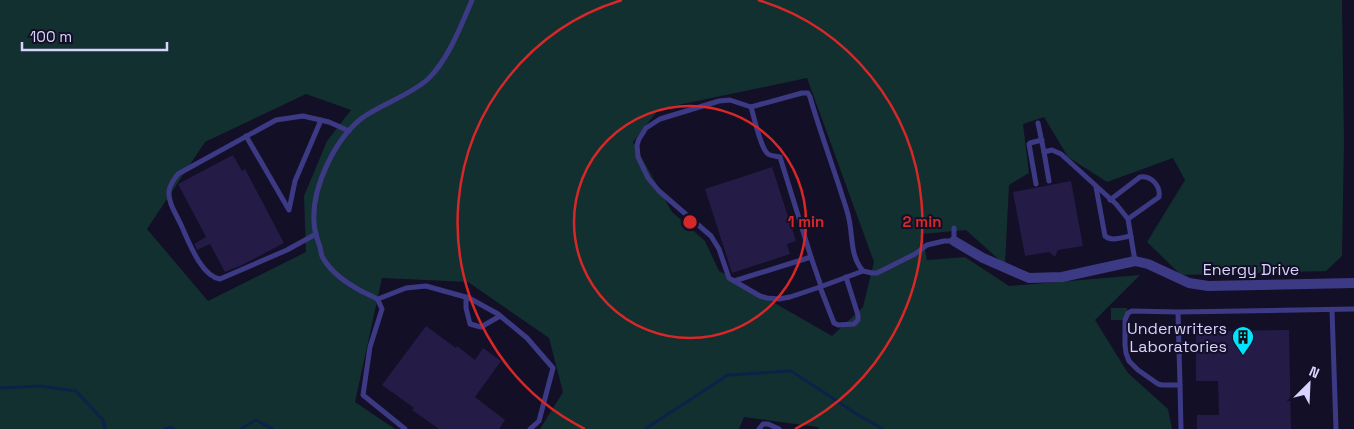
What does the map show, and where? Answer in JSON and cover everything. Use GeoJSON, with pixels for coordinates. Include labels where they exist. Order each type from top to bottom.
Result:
{"type":"FeatureCollection","features":[{"type":"Feature","properties":{"kind":"street"},"geometry":{"type":"LineString","coordinates":[[954,241],[983,258],[1034,279],[1068,276],[1135,261]]}},
{"type":"Feature","properties":{"kind":"street","name":"Energy Drive"},"geometry":{"type":"LineString","coordinates":[[1135,261],[1148,264],[1189,283],[1208,286],[1354,283]]}},
{"type":"Feature","properties":{"kind":"lane"},"geometry":{"type":"LineString","coordinates":[[405,429],[363,395],[370,347],[382,309],[378,299],[345,282],[323,258],[314,220],[316,197],[329,159],[343,137],[362,118],[411,91],[428,79],[442,61],[472,0]]}},
{"type":"Feature","properties":{"kind":"lane"},"geometry":{"type":"LineString","coordinates":[[863,271],[857,263],[854,254],[849,218],[809,95],[802,93],[751,107],[730,100],[724,100],[665,117],[654,122],[643,132],[637,145],[638,157],[648,178],[659,191],[711,236],[719,249],[728,276],[760,296],[774,299],[790,297],[863,271],[877,273],[915,254],[927,245],[954,241],[954,228]]}},
{"type":"Feature","properties":{"kind":"lane"},"geometry":{"type":"LineString","coordinates":[[751,107],[766,153],[771,156],[780,157],[821,286],[834,323],[838,326],[854,324],[858,320],[846,277]]}},
{"type":"Feature","properties":{"kind":"lane"},"geometry":{"type":"LineString","coordinates":[[316,234],[287,250],[217,279],[206,271],[194,254],[171,205],[169,191],[172,181],[178,174],[276,120],[303,116],[321,120],[349,131]]}},
{"type":"Feature","properties":{"kind":"lane"},"geometry":{"type":"LineString","coordinates":[[246,136],[289,210],[295,181],[321,120]]}},
{"type":"Feature","properties":{"kind":"lane"},"geometry":{"type":"LineString","coordinates":[[1038,123],[1049,181]]}},
{"type":"Feature","properties":{"kind":"lane"},"geometry":{"type":"LineString","coordinates":[[1036,184],[1029,144],[1042,140]]}},
{"type":"Feature","properties":{"kind":"lane"},"geometry":{"type":"LineString","coordinates":[[1044,152],[1052,150],[1061,154],[1116,204],[1128,219],[1135,261]]}},
{"type":"Feature","properties":{"kind":"lane"},"geometry":{"type":"LineString","coordinates":[[1110,200],[1140,178],[1145,176],[1151,179],[1159,189],[1159,197],[1128,219]]}},
{"type":"Feature","properties":{"kind":"lane"},"geometry":{"type":"LineString","coordinates":[[1096,186],[1105,236],[1112,239],[1130,236]]}},
{"type":"Feature","properties":{"kind":"lane"},"geometry":{"type":"LineString","coordinates":[[734,281],[811,256]]}},
{"type":"Feature","properties":{"kind":"lane"},"geometry":{"type":"LineString","coordinates":[[378,299],[406,288],[426,286],[466,297],[500,316],[527,338],[553,368],[539,420],[530,429]]}},
{"type":"Feature","properties":{"kind":"lane"},"geometry":{"type":"LineString","coordinates":[[466,297],[466,308],[470,324],[481,327],[500,316]]}},
{"type":"Feature","properties":{"kind":"lane"},"geometry":{"type":"LineString","coordinates":[[1332,310],[1336,429]]}},
{"type":"Feature","properties":{"kind":"lane"},"geometry":{"type":"LineString","coordinates":[[1180,385],[1162,386],[1134,367],[1128,358],[1125,345],[1125,318],[1130,312],[1354,310]]}},
{"type":"Feature","properties":{"kind":"lane"},"geometry":{"type":"LineString","coordinates":[[1178,312],[1181,429]]}},
{"type":"Feature","properties":{"kind":"lane"},"geometry":{"type":"LineString","coordinates":[[759,429],[766,424],[779,429]]}},
{"type":"Feature","properties":{"kind":"green space"},"geometry":{"type":"Polygon","coordinates":[[[0,0],[1342,0],[1344,144],[1342,256],[1326,271],[1181,275],[1147,242],[1185,180],[1173,158],[1107,182],[1068,157],[1044,117],[1023,124],[1029,173],[1009,185],[1005,265],[966,230],[922,234],[927,260],[965,257],[1009,286],[1140,275],[1095,320],[1128,373],[1168,409],[1172,429],[819,429],[818,427],[744,417],[739,429],[540,429],[563,392],[549,338],[468,282],[382,278],[355,402],[395,429],[0,429],[0,0]],[[807,78],[659,109],[633,142],[672,212],[705,241],[719,271],[832,336],[863,307],[874,262],[807,78]],[[306,94],[205,142],[147,229],[208,301],[306,252],[304,196],[327,141],[351,110],[306,94]]]}},
{"type":"Feature","properties":{"kind":"green space"},"geometry":{"type":"Polygon","coordinates":[[[1111,308],[1127,308],[1127,320],[1111,320],[1111,308]]]}},
{"type":"Feature","properties":{"kind":"building"},"geometry":{"type":"Polygon","coordinates":[[[233,155],[242,171],[245,169],[284,243],[225,272],[210,244],[197,250],[194,244],[206,237],[178,184],[233,155]]]}},
{"type":"Feature","properties":{"kind":"building"},"geometry":{"type":"Polygon","coordinates":[[[772,167],[796,241],[787,244],[790,254],[732,273],[705,189],[772,167]]]}},
{"type":"Feature","properties":{"kind":"building"},"geometry":{"type":"Polygon","coordinates":[[[1071,181],[1083,246],[1058,250],[1055,257],[1049,252],[1025,256],[1013,192],[1071,181]]]}},
{"type":"Feature","properties":{"kind":"building"},"geometry":{"type":"Polygon","coordinates":[[[426,326],[475,360],[483,348],[501,361],[475,397],[505,420],[499,429],[439,429],[382,385],[426,326]]]}},
{"type":"Feature","properties":{"kind":"building","name":"Underwriters Laboratories"},"geometry":{"type":"Polygon","coordinates":[[[1289,330],[1291,429],[1197,429],[1197,415],[1219,415],[1218,381],[1196,381],[1196,331],[1289,330]]]}},
{"type":"Feature","properties":{"kind":"waterway"},"geometry":{"type":"LineString","coordinates":[[645,429],[728,375],[791,371],[883,429]]}},
{"type":"Feature","properties":{"kind":"waterway"},"geometry":{"type":"LineString","coordinates":[[0,388],[40,386],[76,391],[103,420],[105,429]]}},
{"type":"Feature","properties":{"kind":"waterway"},"geometry":{"type":"LineString","coordinates":[[241,429],[256,420],[273,429]]}},
{"type":"Feature","properties":{"kind":"waterway"},"geometry":{"type":"LineString","coordinates":[[165,429],[171,427],[174,429]]}},
{"type":"Feature","properties":{"kind":"place","name":"Underwriters Laboratories"},"geometry":{"type":"Point","coordinates":[1243,356]}}]}
